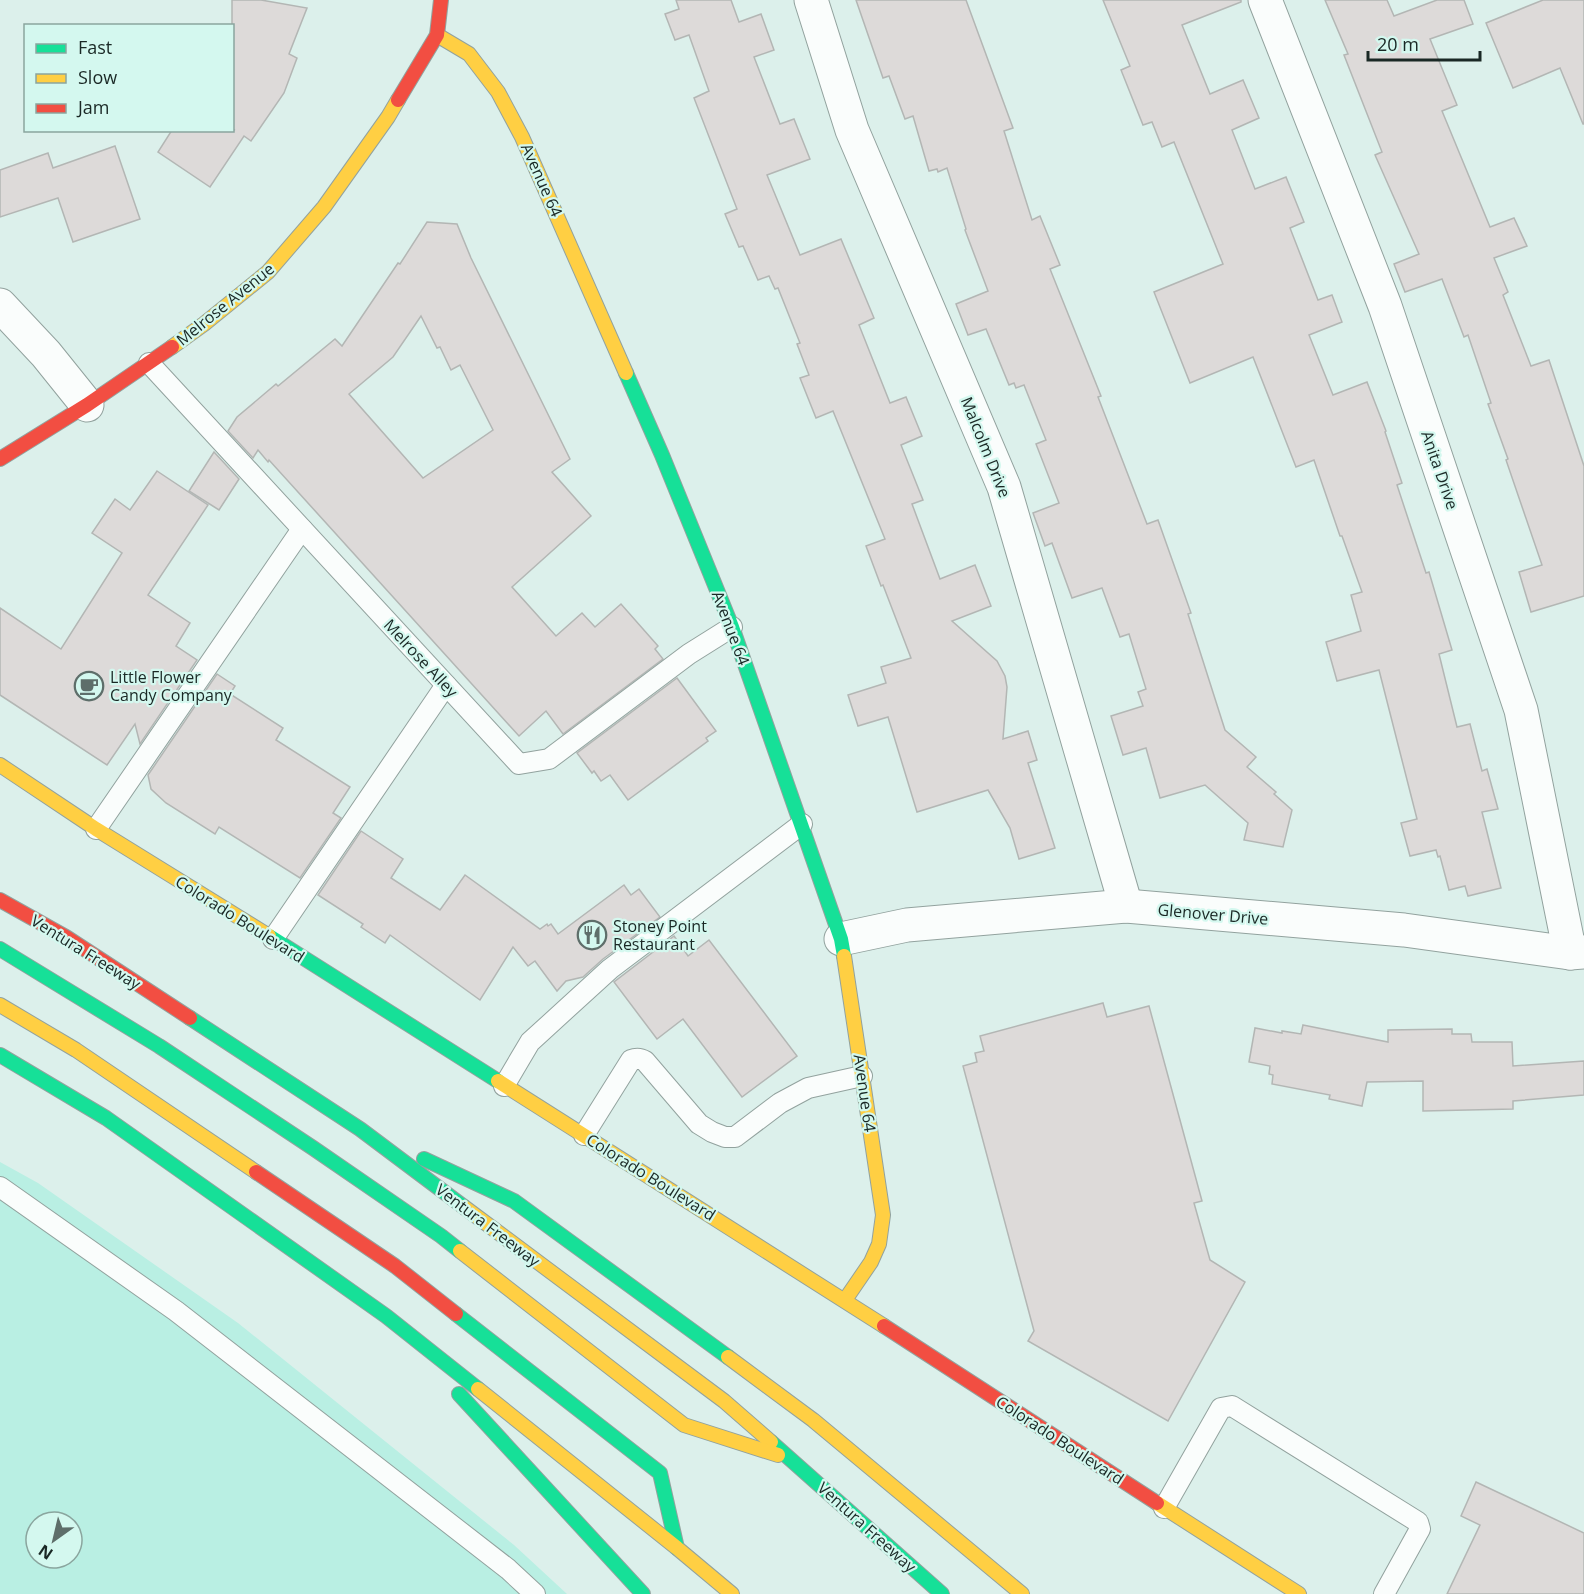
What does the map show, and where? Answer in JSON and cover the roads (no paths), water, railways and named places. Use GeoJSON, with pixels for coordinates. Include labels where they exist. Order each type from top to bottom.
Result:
{"type":"FeatureCollection","features":[{"type":"Feature","properties":{"kind":"main road"},"geometry":{"type":"LineString","coordinates":[[437,34],[441,0]]}},
{"type":"Feature","properties":{"kind":"main road","name":"Melrose Avenue"},"geometry":{"type":"LineString","coordinates":[[0,459],[149,363],[204,324],[268,272],[324,207],[388,117],[437,34]]}},
{"type":"Feature","properties":{"kind":"main road","name":"Avenue 64"},"geometry":{"type":"LineString","coordinates":[[437,34],[469,54],[498,92],[522,137],[662,455],[732,627],[841,939],[883,1215],[879,1244],[871,1263],[845,1300]]}},
{"type":"Feature","properties":{"kind":"main road","name":"Colorado Boulevard"},"geometry":{"type":"LineString","coordinates":[[0,765],[96,829],[845,1300],[1299,1594]]}},
{"type":"Feature","properties":{"kind":"main road","name":"Ventura Freeway"},"geometry":{"type":"LineString","coordinates":[[0,900],[66,937],[360,1129],[723,1401],[942,1594]]}},
{"type":"Feature","properties":{"kind":"main road"},"geometry":{"type":"LineString","coordinates":[[0,949],[168,1052],[441,1236],[684,1425],[791,1459]]}},
{"type":"Feature","properties":{"kind":"main road"},"geometry":{"type":"LineString","coordinates":[[0,1005],[76,1050],[395,1266],[660,1473],[677,1548]]}},
{"type":"Feature","properties":{"kind":"main road"},"geometry":{"type":"LineString","coordinates":[[0,1055],[106,1118],[387,1316],[732,1594]]}},
{"type":"Feature","properties":{"kind":"main road"},"geometry":{"type":"LineString","coordinates":[[360,1129],[514,1201],[813,1420],[1022,1594]]}},
{"type":"Feature","properties":{"kind":"main road"},"geometry":{"type":"LineString","coordinates":[[387,1316],[643,1594]]}},
{"type":"Feature","properties":{"kind":"street","name":"Malcolm Drive"},"geometry":{"type":"LineString","coordinates":[[811,0],[852,130],[1004,487],[1126,906]]}},
{"type":"Feature","properties":{"kind":"street","name":"Anita Drive"},"geometry":{"type":"LineString","coordinates":[[1265,0],[1385,306],[1521,710],[1577,952]]}},
{"type":"Feature","properties":{"kind":"street"},"geometry":{"type":"LineString","coordinates":[[0,305],[46,354],[87,405]]}},
{"type":"Feature","properties":{"kind":"street","name":"Glenover Drive"},"geometry":{"type":"LineString","coordinates":[[841,939],[907,925],[1126,906],[1404,930],[1577,952]]}},
{"type":"Feature","properties":{"kind":"lane","name":"Melrose Alley"},"geometry":{"type":"LineString","coordinates":[[149,363],[519,764],[549,759],[689,654],[732,627]]}},
{"type":"Feature","properties":{"kind":"lane"},"geometry":{"type":"LineString","coordinates":[[96,829],[302,529]]}},
{"type":"Feature","properties":{"kind":"lane"},"geometry":{"type":"LineString","coordinates":[[273,939],[446,685]]}},
{"type":"Feature","properties":{"kind":"lane"},"geometry":{"type":"LineString","coordinates":[[504,1086],[530,1042],[610,969],[802,824]]}},
{"type":"Feature","properties":{"kind":"lane"},"geometry":{"type":"LineString","coordinates":[[584,1135],[631,1060],[634,1059],[645,1061],[699,1124],[725,1137],[735,1137],[780,1103],[808,1088],[862,1076]]}},
{"type":"Feature","properties":{"kind":"lane"},"geometry":{"type":"LineString","coordinates":[[0,1188],[176,1311],[508,1569],[535,1594]]}},
{"type":"Feature","properties":{"kind":"lane"},"geometry":{"type":"LineString","coordinates":[[1164,1508],[1221,1408],[1232,1406],[1418,1522],[1420,1529],[1384,1594]]}},
{"type":"Feature","properties":{"kind":"place","name":"Little Flower Candy Company"},"geometry":{"type":"Point","coordinates":[89,686]}},
{"type":"Feature","properties":{"kind":"place","name":"Stoney Point Restaurant"},"geometry":{"type":"Point","coordinates":[592,935]}}]}
